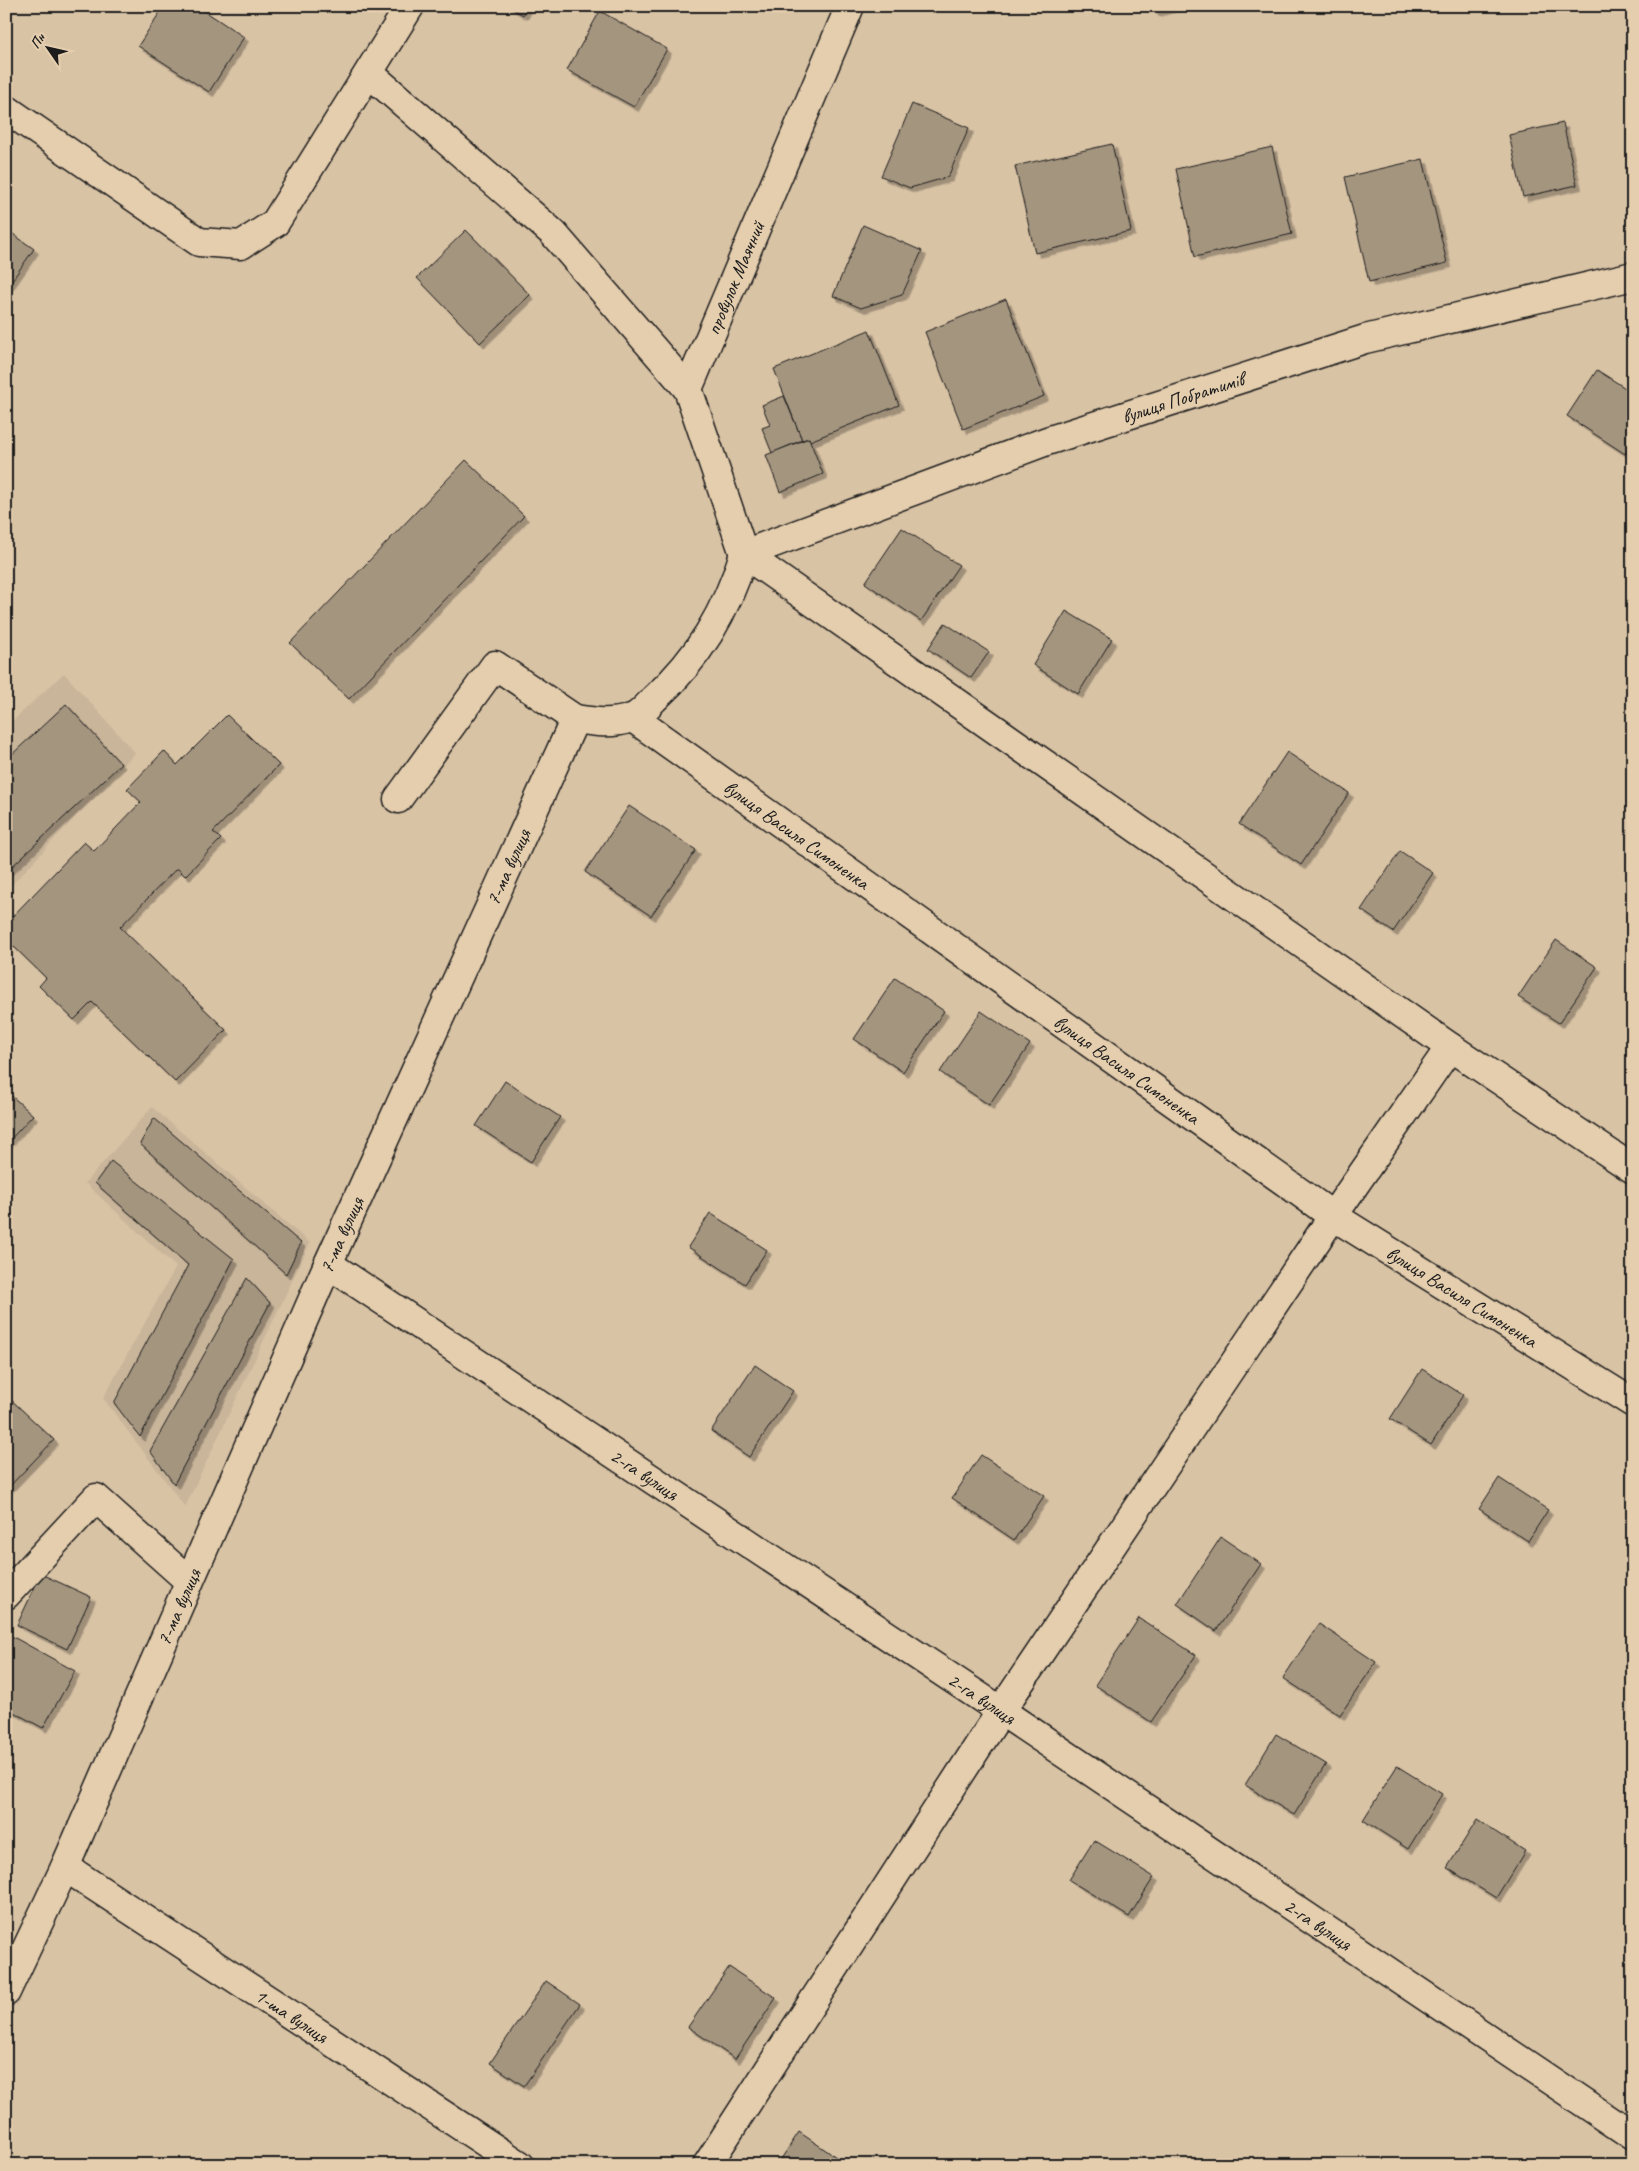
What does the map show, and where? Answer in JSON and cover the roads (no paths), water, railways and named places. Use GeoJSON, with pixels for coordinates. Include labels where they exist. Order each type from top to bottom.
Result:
{"type":"FeatureCollection","features":[{"type":"Feature","properties":{"kind":"street"},"geometry":{"type":"LineString","coordinates":[[6,109],[199,242],[241,245],[275,223],[410,6]]}},
{"type":"Feature","properties":{"kind":"street","name":"провулок Маячний"},"geometry":{"type":"LineString","coordinates":[[688,389],[850,6]]}},
{"type":"Feature","properties":{"kind":"street"},"geometry":{"type":"LineString","coordinates":[[369,73],[552,233],[688,389],[744,554],[732,592],[706,641],[670,684],[633,718],[605,724],[574,719],[495,665],[398,800]]}},
{"type":"Feature","properties":{"kind":"street","name":"вулиця Побратимів"},"geometry":{"type":"LineString","coordinates":[[744,554],[1047,441],[1366,338],[1633,276]]}},
{"type":"Feature","properties":{"kind":"street"},"geometry":{"type":"LineString","coordinates":[[744,554],[1450,1047],[1633,1169]]}},
{"type":"Feature","properties":{"kind":"street","name":"вулиця Василя Симоненка"},"geometry":{"type":"LineString","coordinates":[[633,718],[1333,1216],[1633,1403]]}},
{"type":"Feature","properties":{"kind":"street","name":"7-ма вулиця"},"geometry":{"type":"LineString","coordinates":[[6,1992],[65,1867],[328,1264],[574,719]]}},
{"type":"Feature","properties":{"kind":"street"},"geometry":{"type":"LineString","coordinates":[[707,2165],[1001,1711],[1333,1216],[1450,1047]]}},
{"type":"Feature","properties":{"kind":"street","name":"2-га вулиця"},"geometry":{"type":"LineString","coordinates":[[328,1264],[1001,1711],[1633,2136]]}},
{"type":"Feature","properties":{"kind":"street"},"geometry":{"type":"LineString","coordinates":[[9,1587],[96,1498],[189,1581]]}},
{"type":"Feature","properties":{"kind":"street","name":"1-ша вулиця"},"geometry":{"type":"LineString","coordinates":[[65,1867],[520,2165]]}}]}
